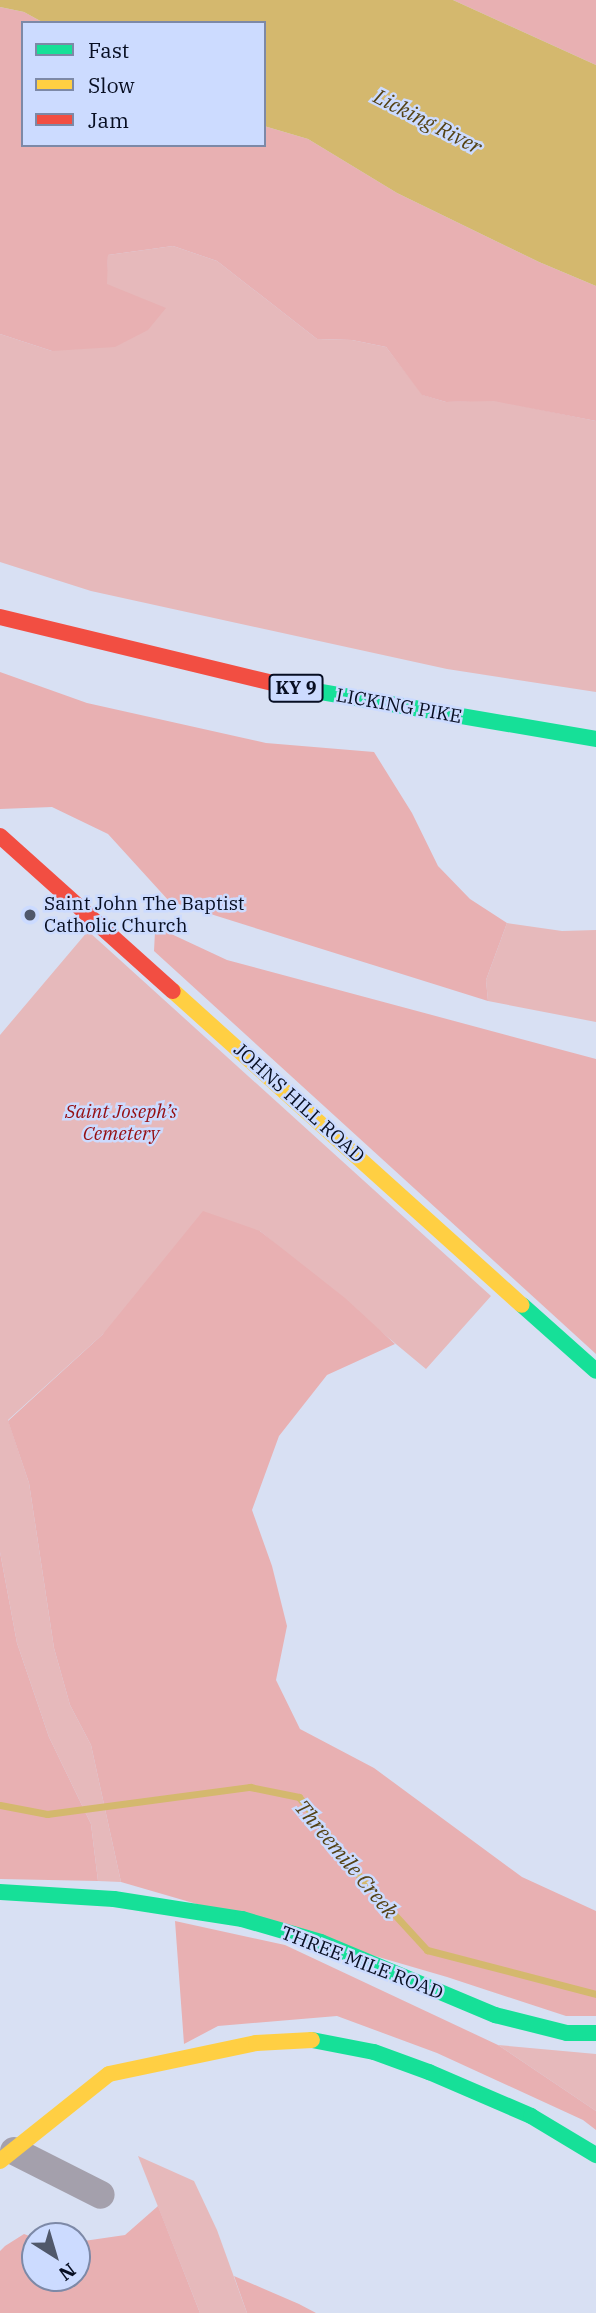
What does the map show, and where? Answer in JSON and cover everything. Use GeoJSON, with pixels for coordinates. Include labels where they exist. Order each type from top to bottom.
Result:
{"type":"FeatureCollection","features":[{"type":"Feature","properties":{"kind":"main road","name":"LICKING PIKE"},"geometry":{"type":"LineString","coordinates":[[0,617],[265,682],[596,739]]}},
{"type":"Feature","properties":{"kind":"main road","name":"JOHNS HILL ROAD"},"geometry":{"type":"LineString","coordinates":[[0,836],[596,1371]]}},
{"type":"Feature","properties":{"kind":"main road","name":"THREE MILE ROAD"},"geometry":{"type":"LineString","coordinates":[[0,1892],[114,1899],[242,1919],[321,1942],[495,2015],[567,2033],[596,2033]]}},
{"type":"Feature","properties":{"kind":"main road"},"geometry":{"type":"LineString","coordinates":[[7,2156],[109,2074],[256,2043],[304,2038],[374,2052],[429,2072],[531,2116],[596,2155]]}},
{"type":"Feature","properties":{"kind":"street"},"geometry":{"type":"LineString","coordinates":[[7,2156],[101,2195]]}},
{"type":"Feature","properties":{"kind":"green space"},"geometry":{"type":"Polygon","coordinates":[[[173,246],[217,261],[317,339],[352,340],[386,347],[423,395],[446,402],[494,400],[596,421],[596,692],[447,669],[91,591],[0,562],[0,334],[52,351],[106,284],[108,255],[173,246]]]}},
{"type":"Feature","properties":{"kind":"green space"},"geometry":{"type":"Polygon","coordinates":[[[507,923],[562,931],[596,930],[596,1022],[488,1001],[486,980],[507,923]]]}},
{"type":"Feature","properties":{"kind":"green space","name":"Saint Joseph’s Cemetery"},"geometry":{"type":"Polygon","coordinates":[[[88,931],[491,1296],[426,1369],[260,1231],[103,1334],[8,1420],[29,1483],[54,1648],[70,1705],[91,1745],[121,1882],[98,1881],[91,1824],[49,1737],[17,1643],[0,1552],[0,1035],[88,931]]]}},
{"type":"Feature","properties":{"kind":"green space"},"geometry":{"type":"Polygon","coordinates":[[[498,2045],[596,2054],[596,2111],[498,2045]]]}},
{"type":"Feature","properties":{"kind":"green space"},"geometry":{"type":"Polygon","coordinates":[[[138,2156],[194,2181],[217,2230],[247,2313],[200,2313],[138,2156]]]}},
{"type":"Feature","properties":{"kind":"shaded area"},"geometry":{"type":"Polygon","coordinates":[[[453,0],[596,0],[596,65],[453,0]]]}},
{"type":"Feature","properties":{"kind":"shaded area"},"geometry":{"type":"Polygon","coordinates":[[[0,7],[24,12],[40,21],[21,21],[21,147],[266,147],[266,127],[308,139],[397,193],[539,262],[596,286],[596,421],[494,401],[446,402],[422,395],[386,347],[352,340],[317,339],[217,261],[173,246],[108,255],[107,284],[166,308],[148,330],[115,347],[52,351],[0,334],[0,7]]]}},
{"type":"Feature","properties":{"kind":"shaded area"},"geometry":{"type":"Polygon","coordinates":[[[0,672],[87,703],[266,743],[374,752],[412,813],[438,866],[470,899],[507,923],[486,980],[488,1001],[169,901],[108,834],[52,807],[0,809],[0,672]]]}},
{"type":"Feature","properties":{"kind":"shaded area"},"geometry":{"type":"Polygon","coordinates":[[[155,931],[167,932],[227,960],[596,1059],[596,1354],[154,951],[155,931]]]}},
{"type":"Feature","properties":{"kind":"shaded area"},"geometry":{"type":"Polygon","coordinates":[[[203,1211],[260,1231],[345,1298],[395,1344],[327,1375],[279,1436],[252,1510],[272,1566],[287,1626],[276,1680],[300,1729],[374,1768],[522,1877],[596,1911],[596,2016],[566,2016],[447,1977],[121,1882],[91,1745],[70,1705],[54,1648],[29,1483],[8,1421],[103,1334],[203,1211]]]}},
{"type":"Feature","properties":{"kind":"shaded area"},"geometry":{"type":"Polygon","coordinates":[[[0,1552],[17,1643],[49,1737],[91,1824],[98,1881],[0,1879],[0,1552]]]}},
{"type":"Feature","properties":{"kind":"shaded area"},"geometry":{"type":"Polygon","coordinates":[[[175,1921],[285,1945],[498,2045],[596,2111],[596,2130],[583,2120],[437,2053],[337,2016],[218,2026],[184,2044],[175,1921]]]}},
{"type":"Feature","properties":{"kind":"shaded area"},"geometry":{"type":"Polygon","coordinates":[[[158,2206],[200,2313],[0,2313],[0,2251],[21,2236],[21,2292],[91,2292],[91,2240],[125,2235],[158,2206]]]}},
{"type":"Feature","properties":{"kind":"shaded area"},"geometry":{"type":"Polygon","coordinates":[[[234,2276],[299,2304],[316,2313],[247,2313],[234,2276]]]}},
{"type":"Feature","properties":{"kind":"water","name":"Licking River"},"geometry":{"type":"Polygon","coordinates":[[[0,0],[453,0],[596,65],[596,286],[539,262],[397,193],[308,139],[266,127],[266,21],[40,21],[24,12],[0,7],[0,0]]]}},
{"type":"Feature","properties":{"kind":"waterway","name":"Threemile Creek"},"geometry":{"type":"LineString","coordinates":[[0,1805],[47,1814],[250,1787],[299,1797],[361,1878],[427,1950],[596,1994]]}},
{"type":"Feature","properties":{"kind":"traffic: fast"},"geometry":{"type":"LineString","coordinates":[[286,686],[596,739]]}},
{"type":"Feature","properties":{"kind":"traffic: fast"},"geometry":{"type":"LineString","coordinates":[[522,1305],[596,1371]]}},
{"type":"Feature","properties":{"kind":"traffic: fast"},"geometry":{"type":"LineString","coordinates":[[0,1892],[114,1899],[242,1919],[321,1942],[495,2015],[567,2033],[596,2033]]}},
{"type":"Feature","properties":{"kind":"traffic: fast"},"geometry":{"type":"LineString","coordinates":[[312,2040],[374,2052],[429,2072],[531,2116],[596,2155]]}},
{"type":"Feature","properties":{"kind":"traffic: slow"},"geometry":{"type":"LineString","coordinates":[[173,991],[522,1305]]}},
{"type":"Feature","properties":{"kind":"traffic: slow"},"geometry":{"type":"LineString","coordinates":[[0,2161],[109,2074],[256,2043],[312,2040]]}},
{"type":"Feature","properties":{"kind":"traffic: jam"},"geometry":{"type":"LineString","coordinates":[[0,617],[286,686]]}},
{"type":"Feature","properties":{"kind":"traffic: jam"},"geometry":{"type":"LineString","coordinates":[[0,836],[173,991]]}},
{"type":"Feature","properties":{"kind":"place","name":"Saint John The Baptist Catholic Church"},"geometry":{"type":"Point","coordinates":[30,915]}}]}
